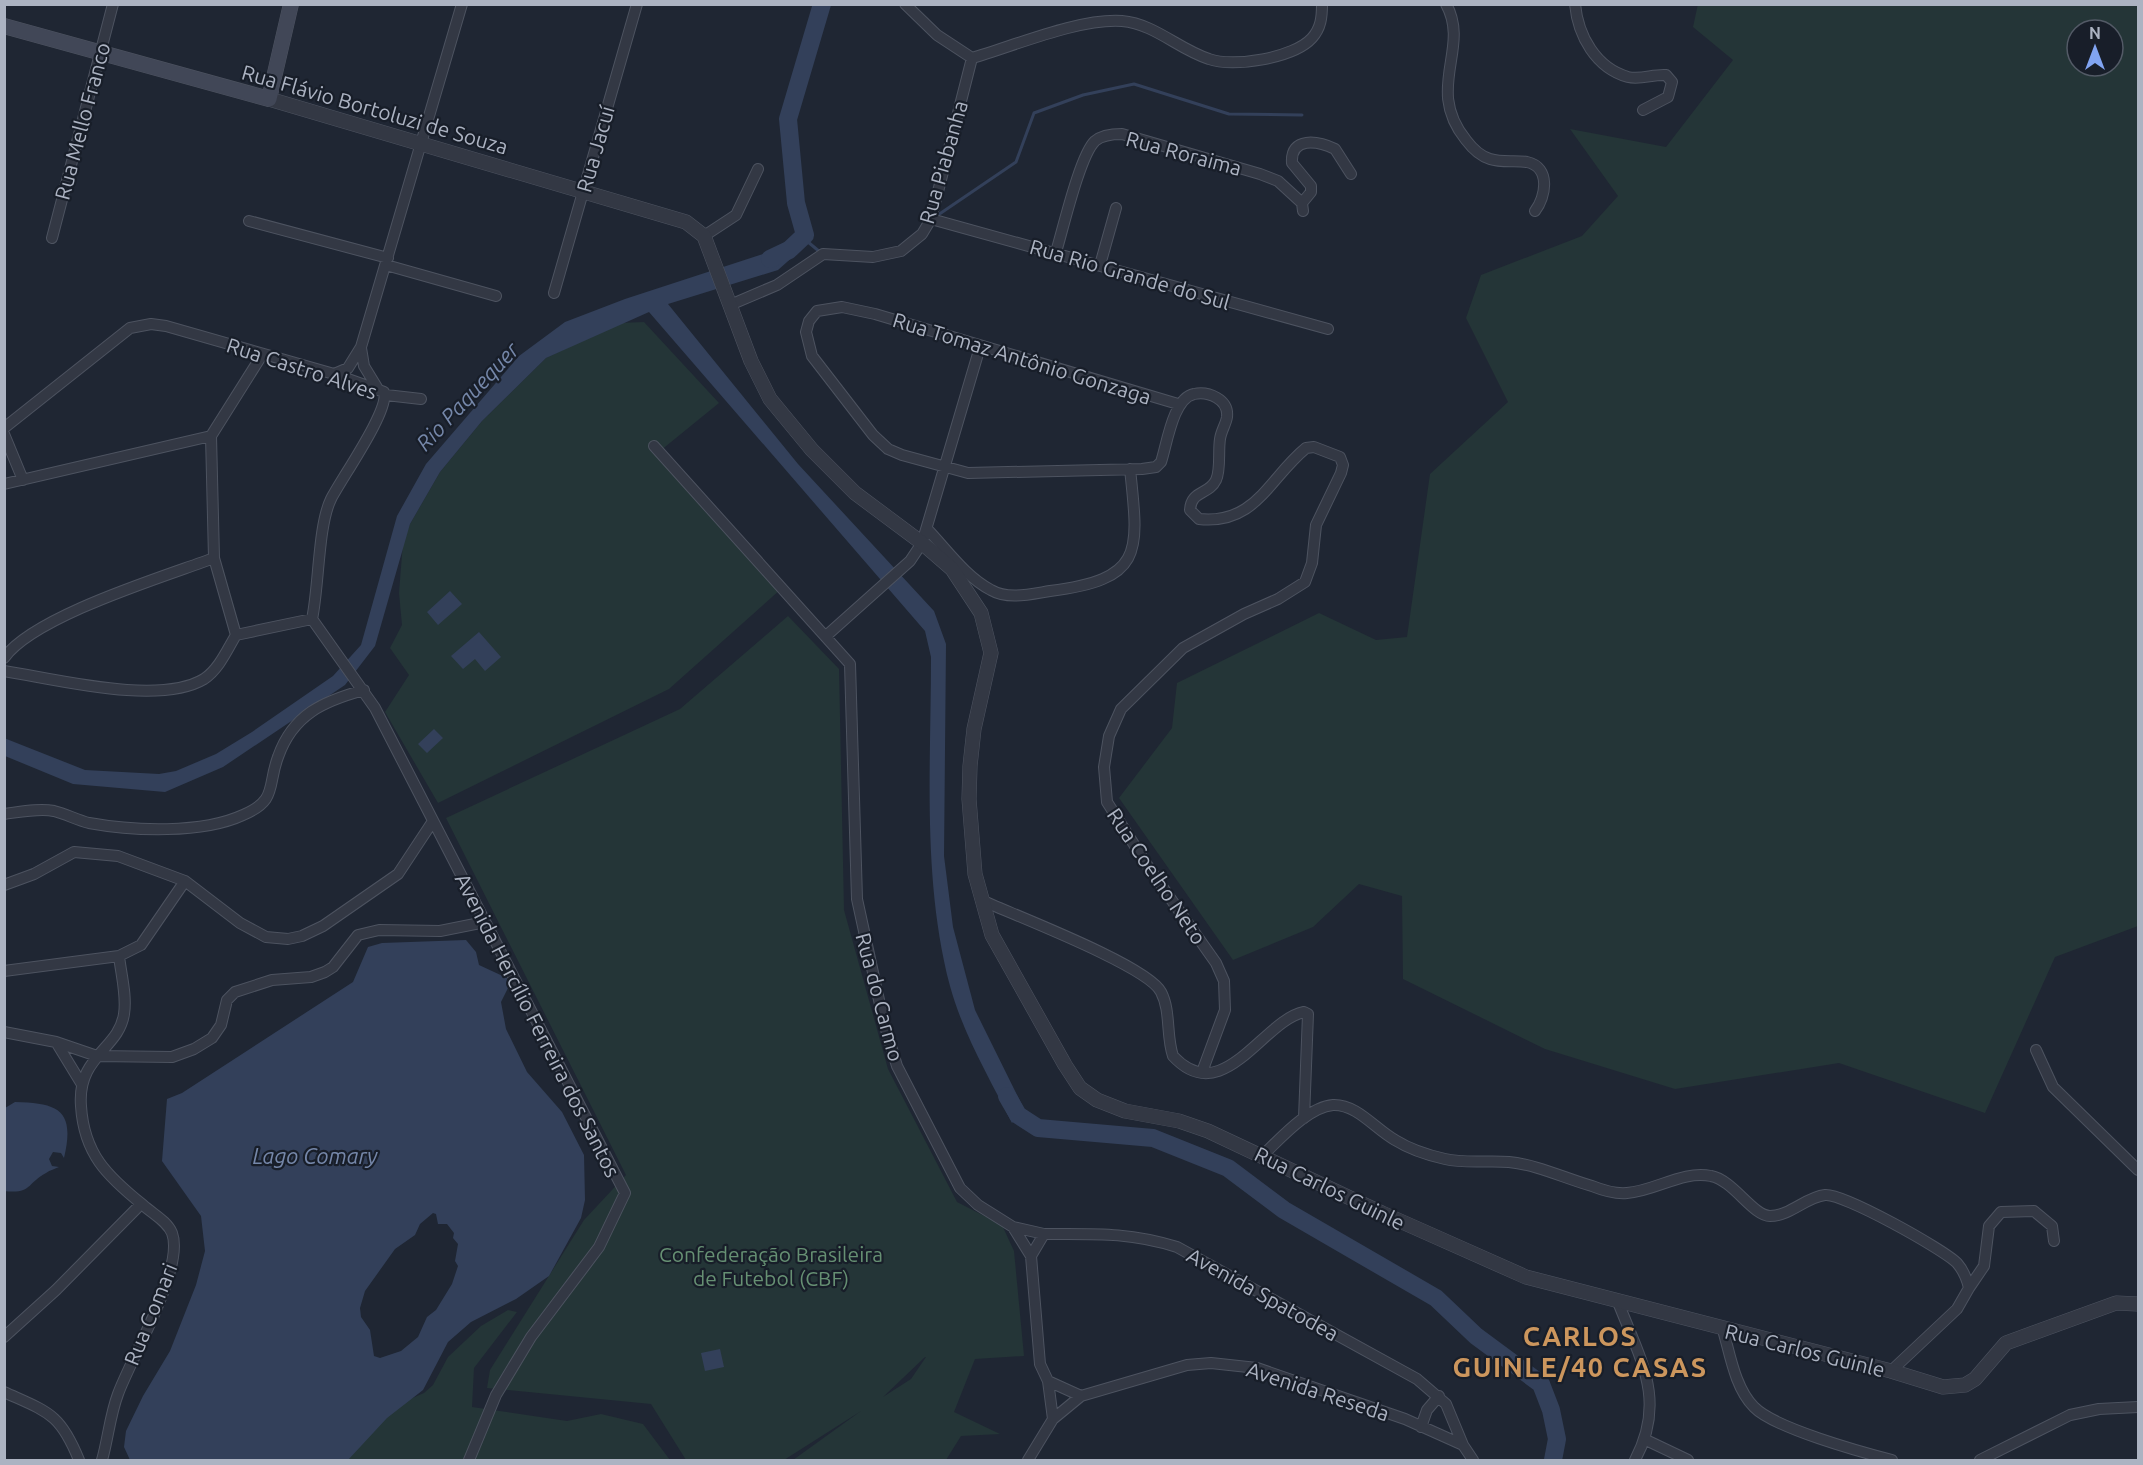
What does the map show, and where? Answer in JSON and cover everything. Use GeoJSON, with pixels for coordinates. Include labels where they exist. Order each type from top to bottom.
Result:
{"type":"FeatureCollection","features":[{"type":"Feature","properties":{"kind":"main road"},"geometry":{"type":"LineString","coordinates":[[269,99],[291,4]]}},
{"type":"Feature","properties":{"kind":"main road","name":"Rua Flávio Bortoluzi de Souza"},"geometry":{"type":"LineString","coordinates":[[4,26],[269,99]]}},
{"type":"Feature","properties":{"kind":"street","name":"Rua Mello Franco"},"geometry":{"type":"LineString","coordinates":[[52,238],[113,4]]}},
{"type":"Feature","properties":{"kind":"street"},"geometry":{"type":"LineString","coordinates":[[334,374],[348,368],[361,347],[462,4]]}},
{"type":"Feature","properties":{"kind":"street","name":"Rua Jacuí"},"geometry":{"type":"LineString","coordinates":[[554,293],[637,4]]}},
{"type":"Feature","properties":{"kind":"street"},"geometry":{"type":"LineString","coordinates":[[905,4],[937,34],[972,58],[1080,26],[1122,21],[1150,28],[1211,60],[1251,61],[1299,49],[1313,38],[1322,23],[1322,4]]}},
{"type":"Feature","properties":{"kind":"street"},"geometry":{"type":"LineString","coordinates":[[1446,4],[1453,22],[1453,48],[1446,87],[1451,114],[1463,136],[1477,152],[1488,159],[1531,164],[1540,171],[1545,183],[1545,192],[1535,211]]}},
{"type":"Feature","properties":{"kind":"street"},"geometry":{"type":"LineString","coordinates":[[1575,4],[1577,21],[1594,56],[1627,76],[1666,75],[1672,82],[1668,97],[1643,110]]}},
{"type":"Feature","properties":{"kind":"street","name":"Rua Piabanha"},"geometry":{"type":"LineString","coordinates":[[728,298],[777,285],[823,254],[873,257],[901,250],[922,234],[931,219],[972,58]]}},
{"type":"Feature","properties":{"kind":"street","name":"Rua Flávio Bortoluzi de Souza"},"geometry":{"type":"LineString","coordinates":[[269,99],[422,142],[686,222],[704,236]]}},
{"type":"Feature","properties":{"kind":"street","name":"Rua Roraima"},"geometry":{"type":"LineString","coordinates":[[1056,252],[1086,154],[1097,139],[1109,134],[1122,134],[1260,174],[1278,181],[1302,207],[1311,192],[1311,186],[1292,163],[1293,151],[1298,145],[1312,142],[1335,149],[1351,174]]}},
{"type":"Feature","properties":{"kind":"street"},"geometry":{"type":"LineString","coordinates":[[704,236],[736,215],[758,170]]}},
{"type":"Feature","properties":{"kind":"street"},"geometry":{"type":"LineString","coordinates":[[1100,265],[1116,208]]}},
{"type":"Feature","properties":{"kind":"street","name":"Rua Rio Grande do Sul"},"geometry":{"type":"LineString","coordinates":[[931,219],[1328,329]]}},
{"type":"Feature","properties":{"kind":"street"},"geometry":{"type":"LineString","coordinates":[[249,220],[496,296]]}},
{"type":"Feature","properties":{"kind":"street","name":"Rua Carlos Guinle"},"geometry":{"type":"LineString","coordinates":[[704,236],[759,380],[788,423],[855,493],[922,543],[952,569],[981,613],[990,640],[991,660],[974,729],[970,766],[972,846],[981,900],[992,934],[1008,965],[1073,1079],[1086,1094],[1125,1111],[1179,1121],[1208,1131],[1263,1155],[1382,1214],[1527,1277],[1723,1330],[1892,1371],[1943,1388],[1965,1385],[1975,1379],[2006,1343],[2116,1303],[2139,1304]]}},
{"type":"Feature","properties":{"kind":"street","name":"Rua Tomaz Antônio Gonzaga"},"geometry":{"type":"LineString","coordinates":[[842,307],[875,314],[1178,404],[1161,462],[1151,468],[968,473],[902,455],[888,449],[873,435],[812,356],[806,342],[809,321],[817,311],[842,307]]}},
{"type":"Feature","properties":{"kind":"street","name":"Rua Castro Alves"},"geometry":{"type":"LineString","coordinates":[[4,428],[116,337],[138,325],[166,326],[334,374],[382,392],[376,423],[330,502],[312,619]]}},
{"type":"Feature","properties":{"kind":"street"},"geometry":{"type":"LineString","coordinates":[[361,347],[364,366],[382,392],[421,399]]}},
{"type":"Feature","properties":{"kind":"street"},"geometry":{"type":"LineString","coordinates":[[826,636],[900,570],[922,543],[928,530],[980,347]]}},
{"type":"Feature","properties":{"kind":"street"},"geometry":{"type":"LineString","coordinates":[[236,635],[214,558],[211,436],[262,355]]}},
{"type":"Feature","properties":{"kind":"street","name":"Rua Coelho Neto"},"geometry":{"type":"LineString","coordinates":[[1178,404],[1185,397],[1199,393],[1214,396],[1226,407],[1217,479],[1212,485],[1192,497],[1190,503],[1190,510],[1198,519],[1220,520],[1245,511],[1264,494],[1306,448],[1314,447],[1331,453],[1340,458],[1343,465],[1316,525],[1312,563],[1305,582],[1278,599],[1244,614],[1183,648],[1121,709],[1109,736],[1104,766],[1107,802],[1143,860],[1216,963],[1224,981],[1225,1010],[1202,1072]]}},
{"type":"Feature","properties":{"kind":"street"},"geometry":{"type":"LineString","coordinates":[[4,434],[23,480]]}},
{"type":"Feature","properties":{"kind":"street"},"geometry":{"type":"LineString","coordinates":[[4,484],[211,436]]}},
{"type":"Feature","properties":{"kind":"street","name":"Rua do Carmo"},"geometry":{"type":"LineString","coordinates":[[654,446],[783,590],[845,655],[851,670],[856,899],[892,1053],[924,1122],[960,1188],[978,1205],[1013,1227],[1031,1256],[1040,1364],[1048,1381],[1053,1419]]}},
{"type":"Feature","properties":{"kind":"street"},"geometry":{"type":"LineString","coordinates":[[928,530],[965,570],[984,586],[1001,594],[1015,596],[1094,584],[1117,573],[1133,550],[1135,527],[1130,469]]}},
{"type":"Feature","properties":{"kind":"street"},"geometry":{"type":"LineString","coordinates":[[4,658],[18,642],[48,624],[214,558]]}},
{"type":"Feature","properties":{"kind":"street"},"geometry":{"type":"LineString","coordinates":[[4,670],[103,686],[166,691],[204,678],[215,669],[236,635],[312,619]]}},
{"type":"Feature","properties":{"kind":"street","name":"Avenida Hercílio Ferreira dos Santos"},"geometry":{"type":"LineString","coordinates":[[312,619],[364,690],[625,1194],[599,1247],[531,1337],[495,1395],[469,1461]]}},
{"type":"Feature","properties":{"kind":"street"},"geometry":{"type":"LineString","coordinates":[[4,814],[52,811],[90,823],[178,828],[242,816],[262,804],[271,793],[278,756],[303,718],[327,700],[364,690]]}},
{"type":"Feature","properties":{"kind":"street"},"geometry":{"type":"LineString","coordinates":[[4,885],[44,869],[67,855],[80,852],[118,856],[185,881],[240,923],[266,938],[302,936],[323,926],[398,874],[433,821]]}},
{"type":"Feature","properties":{"kind":"street"},"geometry":{"type":"LineString","coordinates":[[4,971],[119,956],[141,945],[185,881]]}},
{"type":"Feature","properties":{"kind":"street"},"geometry":{"type":"LineString","coordinates":[[981,900],[1103,954],[1155,984],[1161,992],[1166,1007],[1173,1056],[1179,1063],[1202,1072],[1214,1071],[1246,1056],[1294,1016],[1304,1012],[1309,1020],[1304,1118]]}},
{"type":"Feature","properties":{"kind":"street"},"geometry":{"type":"LineString","coordinates":[[4,1032],[56,1042],[97,1056],[126,1055],[161,1058],[194,1049],[218,1031],[231,995],[243,987],[272,980],[310,977],[325,972],[333,967],[358,935],[367,932],[441,931],[485,922]]}},
{"type":"Feature","properties":{"kind":"street"},"geometry":{"type":"LineString","coordinates":[[56,1042],[81,1083],[97,1056],[121,1024],[124,1015],[119,956]]}},
{"type":"Feature","properties":{"kind":"street"},"geometry":{"type":"LineString","coordinates":[[2036,1050],[2053,1087],[2137,1165]]}},
{"type":"Feature","properties":{"kind":"street","name":"Rua Comari"},"geometry":{"type":"LineString","coordinates":[[81,1083],[81,1113],[88,1146],[106,1171],[169,1227],[174,1239],[174,1255],[167,1281],[117,1397],[102,1461]]}},
{"type":"Feature","properties":{"kind":"street"},"geometry":{"type":"LineString","coordinates":[[1263,1155],[1304,1118],[1327,1106],[1348,1108],[1391,1138],[1423,1154],[1449,1160],[1525,1165],[1603,1190],[1626,1194],[1694,1175],[1712,1176],[1728,1184],[1761,1214],[1770,1216],[1787,1212],[1818,1196],[1834,1195],[1868,1210],[1957,1263],[1966,1276],[1969,1288]]}},
{"type":"Feature","properties":{"kind":"street"},"geometry":{"type":"LineString","coordinates":[[4,1337],[56,1290],[141,1204]]}},
{"type":"Feature","properties":{"kind":"street"},"geometry":{"type":"LineString","coordinates":[[1892,1371],[1957,1309],[1984,1266],[1989,1226],[2001,1212],[2034,1211],[2052,1226],[2054,1241]]}},
{"type":"Feature","properties":{"kind":"street","name":"Avenida Spatodea"},"geometry":{"type":"LineString","coordinates":[[1013,1227],[1044,1234],[1120,1233],[1141,1236],[1177,1247],[1417,1379],[1446,1404],[1463,1445]]}},
{"type":"Feature","properties":{"kind":"street"},"geometry":{"type":"LineString","coordinates":[[1031,1256],[1044,1234]]}},
{"type":"Feature","properties":{"kind":"street"},"geometry":{"type":"LineString","coordinates":[[1618,1302],[1649,1377],[1651,1412],[1646,1440],[1635,1461]]}},
{"type":"Feature","properties":{"kind":"street"},"geometry":{"type":"LineString","coordinates":[[1723,1330],[1742,1390],[1753,1407],[1775,1421],[1892,1461]]}},
{"type":"Feature","properties":{"kind":"street","name":"Avenida Reseda"},"geometry":{"type":"LineString","coordinates":[[1028,1461],[1053,1419],[1081,1396],[1187,1365],[1230,1364],[1257,1368],[1421,1427],[1463,1445]]}},
{"type":"Feature","properties":{"kind":"street"},"geometry":{"type":"LineString","coordinates":[[1048,1381],[1081,1396]]}},
{"type":"Feature","properties":{"kind":"street"},"geometry":{"type":"LineString","coordinates":[[4,1392],[42,1408],[58,1420],[72,1443],[79,1461]]}},
{"type":"Feature","properties":{"kind":"street"},"geometry":{"type":"LineString","coordinates":[[1421,1427],[1427,1410],[1439,1396]]}},
{"type":"Feature","properties":{"kind":"street"},"geometry":{"type":"LineString","coordinates":[[1980,1461],[2070,1415],[2091,1410],[2139,1407]]}},
{"type":"Feature","properties":{"kind":"street"},"geometry":{"type":"LineString","coordinates":[[1646,1440],[1688,1461]]}},
{"type":"Feature","properties":{"kind":"street"},"geometry":{"type":"LineString","coordinates":[[1463,1445],[1473,1461]]}},
{"type":"Feature","properties":{"kind":"green space"},"geometry":{"type":"Polygon","coordinates":[[[1698,4],[2138,5],[2138,926],[2055,957],[1985,1113],[1839,1063],[1675,1089],[1545,1049],[1403,979],[1402,896],[1359,884],[1313,927],[1233,960],[1119,798],[1172,728],[1177,683],[1319,613],[1376,640],[1407,637],[1430,474],[1508,402],[1466,318],[1481,275],[1582,236],[1618,196],[1570,129],[1666,147],[1733,60],[1693,27],[1698,4]]]}},
{"type":"Feature","properties":{"kind":"green space"},"geometry":{"type":"Polygon","coordinates":[[[644,322],[719,403],[660,451],[781,589],[669,689],[438,803],[385,712],[409,675],[390,648],[402,625],[399,593],[403,542],[410,524],[440,472],[482,421],[546,358],[619,323],[644,322]]]}},
{"type":"Feature","properties":{"kind":"green space","name":"Confederação Brasileira de Futebol (CBF)"},"geometry":{"type":"Polygon","coordinates":[[[788,616],[839,669],[844,910],[888,1069],[957,1202],[1002,1225],[1014,1251],[1024,1356],[975,1359],[954,1412],[1000,1434],[961,1436],[946,1460],[793,1460],[861,1411],[784,1460],[686,1460],[651,1404],[487,1388],[490,1370],[584,1220],[626,1175],[446,818],[680,709],[788,616]],[[926,1357],[883,1397],[911,1379],[926,1357]]]}},
{"type":"Feature","properties":{"kind":"green space"},"geometry":{"type":"Polygon","coordinates":[[[508,1310],[517,1312],[474,1368],[472,1407],[567,1421],[601,1414],[643,1424],[670,1460],[342,1460],[385,1410],[424,1393],[433,1385],[448,1357],[481,1326],[508,1310]]]}},
{"type":"Feature","properties":{"kind":"water"},"geometry":{"type":"Polygon","coordinates":[[[787,241],[796,254],[778,270],[668,304],[798,464],[934,611],[946,644],[944,856],[953,927],[975,1010],[1024,1109],[1012,1123],[955,1004],[941,946],[932,864],[930,823],[931,657],[925,631],[649,312],[546,358],[482,421],[440,472],[410,524],[375,646],[345,685],[223,767],[165,792],[73,784],[5,756],[4,738],[85,770],[159,774],[176,771],[216,754],[252,732],[333,676],[361,645],[397,516],[426,464],[519,356],[565,322],[625,299],[766,253],[787,241]]]}},
{"type":"Feature","properties":{"kind":"water"},"geometry":{"type":"Polygon","coordinates":[[[450,591],[462,604],[438,625],[427,612],[450,591]]]}},
{"type":"Feature","properties":{"kind":"water"},"geometry":{"type":"Polygon","coordinates":[[[479,632],[501,657],[485,671],[475,659],[463,669],[451,656],[479,632]]]}},
{"type":"Feature","properties":{"kind":"water"},"geometry":{"type":"Polygon","coordinates":[[[434,729],[443,738],[427,753],[418,744],[434,729]]]}},
{"type":"Feature","properties":{"kind":"water","name":"Lago Comary"},"geometry":{"type":"Polygon","coordinates":[[[466,940],[476,952],[479,965],[507,978],[509,986],[501,1002],[506,1029],[527,1072],[562,1112],[584,1155],[585,1200],[581,1218],[549,1276],[516,1299],[471,1322],[448,1342],[423,1390],[387,1418],[348,1460],[130,1460],[124,1447],[126,1431],[143,1396],[170,1351],[196,1285],[205,1251],[201,1216],[162,1161],[167,1099],[182,1093],[353,982],[368,947],[382,943],[466,940]],[[433,1213],[420,1224],[415,1235],[395,1249],[365,1291],[360,1308],[361,1317],[370,1330],[374,1356],[380,1358],[401,1351],[418,1337],[427,1317],[436,1310],[452,1284],[458,1266],[455,1261],[458,1244],[447,1224],[438,1224],[436,1214],[433,1213]]]}},
{"type":"Feature","properties":{"kind":"water"},"geometry":{"type":"Polygon","coordinates":[[[15,1102],[43,1105],[60,1113],[65,1120],[67,1142],[64,1158],[61,1153],[53,1152],[49,1159],[52,1166],[59,1167],[49,1171],[24,1190],[13,1192],[4,1191],[5,1108],[15,1102]]]}},
{"type":"Feature","properties":{"kind":"water"},"geometry":{"type":"Polygon","coordinates":[[[720,1349],[724,1367],[705,1371],[701,1353],[720,1349]]]}},
{"type":"Feature","properties":{"kind":"waterway","name":"Rio Paquequer"},"geometry":{"type":"LineString","coordinates":[[770,259],[789,250],[805,235],[796,203],[788,119],[822,4]]}},
{"type":"Feature","properties":{"kind":"waterway"},"geometry":{"type":"LineString","coordinates":[[935,217],[1016,162],[1034,113],[1083,95],[1134,84],[1229,114],[1302,115]]}},
{"type":"Feature","properties":{"kind":"waterway"},"geometry":{"type":"LineString","coordinates":[[805,235],[808,242],[820,252]]}},
{"type":"Feature","properties":{"kind":"waterway"},"geometry":{"type":"LineString","coordinates":[[1007,1096],[1018,1115],[1038,1128],[1153,1138],[1228,1168],[1284,1210],[1436,1298],[1476,1336],[1541,1384],[1551,1410],[1557,1439],[1553,1460]]}},
{"type":"Feature","properties":{"kind":"district","name":"CARLOS GUINLE/40 CASAS"},"geometry":{"type":"Point","coordinates":[1580,1352]}}]}
